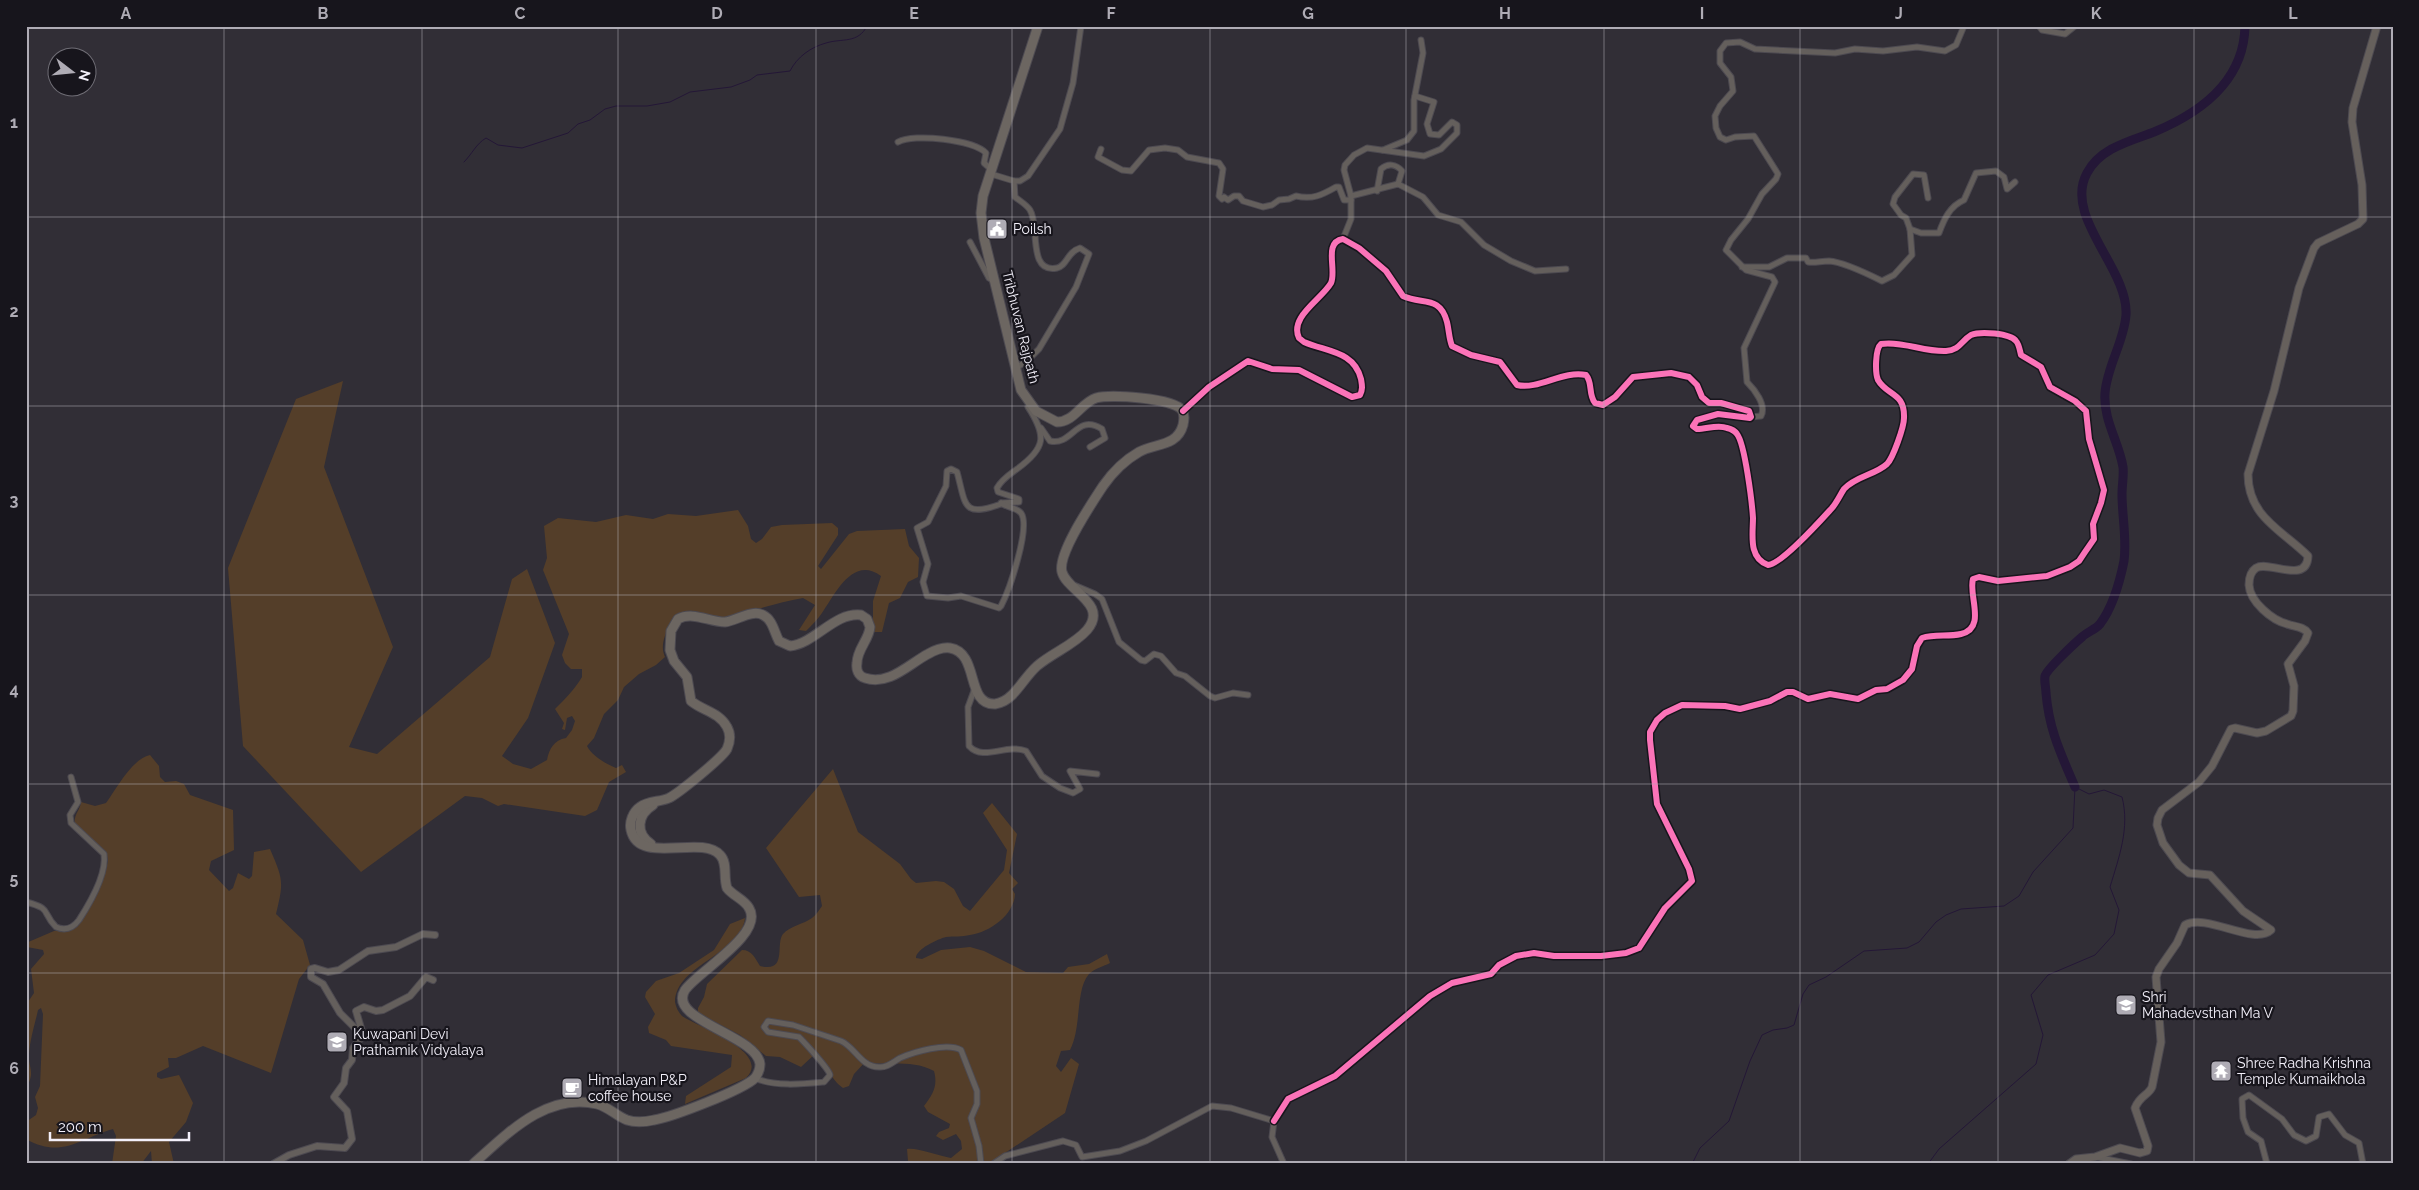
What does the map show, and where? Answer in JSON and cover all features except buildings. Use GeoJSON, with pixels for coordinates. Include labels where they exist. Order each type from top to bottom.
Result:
{"type":"FeatureCollection","features":[{"type":"Feature","properties":{"kind":"highway","name":"Tribhuvan Rajpath"},"geometry":{"type":"LineString","coordinates":[[1038,26],[983,196],[981,214],[984,238],[1020,385],[1026,399],[1036,411],[1044,417],[1057,422],[1067,420],[1092,400],[1106,396],[1165,401],[1176,405],[1182,411]]}},
{"type":"Feature","properties":{"kind":"highway"},"geometry":{"type":"LineString","coordinates":[[473,1164],[518,1125],[554,1106],[571,1103],[593,1103],[605,1107],[628,1120],[651,1121],[738,1088],[755,1078],[759,1071],[760,1063],[752,1051],[736,1039],[694,1016],[685,1008],[683,1000],[684,994],[692,982],[732,948],[745,934],[751,920],[750,910],[727,888],[724,861],[717,852],[705,848],[648,847],[638,843],[631,828],[632,818],[638,809],[675,794],[719,758],[727,748],[730,740],[727,727],[720,718],[691,701],[686,677],[672,656],[671,631],[676,621],[683,617],[694,616],[725,622],[755,613],[761,614],[771,623],[779,641],[790,646],[801,643],[844,618],[861,615],[867,619],[870,627],[858,656],[857,668],[861,676],[872,679],[887,678],[928,654],[949,648],[959,652],[965,658],[976,688],[985,702],[994,704],[1005,700],[1037,666],[1086,631],[1092,621],[1091,608],[1085,597],[1069,584],[1062,571],[1063,556],[1103,486],[1119,468],[1134,456],[1150,447],[1169,443],[1175,438],[1182,426],[1182,411]]}},
{"type":"Feature","properties":{"kind":"main road"},"geometry":{"type":"LineString","coordinates":[[2069,1164],[2076,1159],[2095,1157],[2120,1148],[2140,1153],[2147,1151],[2148,1146],[2135,1108],[2139,1098],[2151,1091],[2162,1042],[2156,977],[2159,969],[2178,943],[2182,929],[2193,922],[2251,933],[2266,934],[2271,930],[2243,910],[2210,875],[2189,873],[2183,869],[2169,853],[2157,825],[2162,810],[2192,788],[2212,766],[2232,730],[2239,728],[2257,733],[2266,731],[2289,719],[2292,714],[2294,682],[2288,667],[2288,661],[2305,641],[2308,633],[2303,628],[2284,623],[2258,605],[2252,598],[2249,581],[2254,570],[2258,567],[2264,565],[2283,571],[2298,570],[2308,559],[2303,551],[2264,518],[2248,484],[2248,474],[2274,391],[2299,288],[2314,248],[2318,243],[2358,224],[2364,215],[2362,186],[2354,140],[2353,108],[2377,26]]}},
{"type":"Feature","properties":{"kind":"street"},"geometry":{"type":"LineString","coordinates":[[898,142],[911,137],[925,137],[957,142],[983,150],[986,153],[985,165],[991,172],[1014,181],[1020,181],[1028,176],[1060,129],[1073,83],[1081,26]]}},
{"type":"Feature","properties":{"kind":"street"},"geometry":{"type":"LineString","coordinates":[[1284,1164],[1272,1137],[1274,1121],[1288,1099],[1335,1076],[1430,996],[1452,983],[1491,974],[1499,965],[1516,956],[1534,952],[1554,956],[1601,956],[1626,953],[1644,944],[1655,922],[1692,880],[1689,868],[1657,804],[1650,740],[1653,726],[1665,713],[1677,706],[1688,704],[1704,707],[1724,706],[1740,710],[1770,701],[1787,692],[1793,692],[1808,699],[1830,694],[1858,699],[1870,692],[1886,689],[1903,680],[1912,669],[1917,646],[1922,638],[1942,634],[1960,634],[1973,625],[1976,617],[1972,596],[1973,579],[1979,577],[1998,581],[2037,578],[2058,572],[2079,561],[2094,539],[2093,524],[2104,490],[2089,439],[2086,411],[2075,401],[2050,387],[2041,367],[2021,355],[2017,341],[2013,338],[1988,333],[1976,334],[1969,337],[1959,348],[1946,351],[1930,351],[1892,343],[1878,346],[1877,377],[1882,385],[1891,390],[1901,401],[1904,409],[1904,424],[1890,460],[1883,467],[1866,474],[1845,488],[1831,508],[1807,534],[1783,559],[1772,565],[1761,562],[1753,547],[1749,490],[1739,437],[1733,430],[1720,426],[1697,429],[1693,426],[1697,420],[1718,414],[1730,414],[1748,419],[1761,416],[1763,407],[1754,387],[1747,382],[1744,348],[1775,282],[1772,278],[1746,270],[1728,254],[1727,246],[1778,174],[1754,136],[1724,140],[1716,128],[1717,110],[1733,91],[1734,86],[1731,77],[1720,63],[1719,55],[1724,45],[1735,42],[1755,49],[1829,52],[1855,48],[1883,51],[1917,47],[1945,51],[1956,45],[1964,26]]}},
{"type":"Feature","properties":{"kind":"street"},"geometry":{"type":"LineString","coordinates":[[2039,26],[2042,30],[2065,34],[2074,26]]}},
{"type":"Feature","properties":{"kind":"street"},"geometry":{"type":"LineString","coordinates":[[1381,151],[1402,143],[1412,134],[1415,96],[1423,53],[1421,40]]}},
{"type":"Feature","properties":{"kind":"street"},"geometry":{"type":"LineString","coordinates":[[1343,239],[1350,220],[1351,198],[1344,170],[1345,165],[1360,150],[1368,148],[1424,156],[1441,149],[1457,133],[1457,125],[1452,122],[1439,135],[1430,134],[1427,124],[1434,102],[1415,96]]}},
{"type":"Feature","properties":{"kind":"street"},"geometry":{"type":"LineString","coordinates":[[1101,149],[1098,157],[1102,162],[1122,170],[1131,170],[1149,150],[1165,148],[1178,150],[1187,157],[1219,163],[1223,169],[1220,198],[1224,197],[1228,200],[1234,196],[1239,196],[1243,201],[1258,206],[1272,205],[1279,200],[1288,200],[1296,196],[1307,199],[1321,196],[1336,187],[1339,188],[1344,200],[1398,184],[1423,197],[1438,215],[1461,222],[1484,245],[1502,256],[1530,270],[1566,269]]}},
{"type":"Feature","properties":{"kind":"street"},"geometry":{"type":"LineString","coordinates":[[1377,191],[1381,169],[1388,165],[1393,165],[1402,171],[1398,184]]}},
{"type":"Feature","properties":{"kind":"street"},"geometry":{"type":"LineString","coordinates":[[1910,229],[1921,233],[1939,233],[1944,220],[1955,204],[1964,200],[1976,173],[1996,171],[2004,177],[2007,189],[2015,182]]}},
{"type":"Feature","properties":{"kind":"street"},"geometry":{"type":"LineString","coordinates":[[1742,266],[1769,267],[1787,258],[1806,258],[1808,262],[1828,261],[1842,264],[1882,281],[1894,275],[1912,255],[1910,229],[1906,218],[1901,215],[1893,204],[1895,197],[1913,174],[1924,176],[1928,198]]}},
{"type":"Feature","properties":{"kind":"street"},"geometry":{"type":"LineString","coordinates":[[1014,181],[1016,197],[1031,211],[1034,218],[1036,254],[1039,260],[1049,268],[1058,268],[1073,250],[1084,249],[1089,254],[1076,287],[1039,349],[1027,361],[1017,367]]}},
{"type":"Feature","properties":{"kind":"street"},"geometry":{"type":"LineString","coordinates":[[1182,411],[1209,387],[1248,361],[1272,369],[1299,370],[1349,395],[1356,397],[1360,395],[1362,382],[1353,362],[1342,355],[1304,342],[1297,334],[1298,322],[1301,317],[1321,296],[1333,279],[1332,252],[1337,241],[1343,239],[1359,248],[1386,271],[1402,296],[1428,301],[1440,307],[1447,321],[1452,346],[1471,355],[1500,362],[1517,385],[1525,386],[1569,375],[1586,375],[1589,380],[1591,398],[1594,403],[1603,405],[1615,397],[1633,377],[1656,373],[1678,373],[1693,380],[1706,400],[1749,412],[1751,417]]}},
{"type":"Feature","properties":{"kind":"street"},"geometry":{"type":"LineString","coordinates":[[970,242],[988,278],[996,282]]}},
{"type":"Feature","properties":{"kind":"street"},"geometry":{"type":"LineString","coordinates":[[1020,385],[1022,397],[1050,440],[1056,442],[1063,440],[1083,426],[1096,425],[1102,430],[1105,438],[1090,447]]}},
{"type":"Feature","properties":{"kind":"street"},"geometry":{"type":"LineString","coordinates":[[1000,504],[1020,511],[1024,519],[1017,563],[1001,606],[999,608],[961,596],[948,598],[927,596],[923,582],[928,564],[917,528],[928,522],[946,486],[947,471],[951,469],[957,472],[964,501],[969,508],[975,511],[1000,504],[1017,503],[1020,501],[1016,496],[998,492],[997,488],[1001,481],[1030,460],[1041,441],[1041,428]]}},
{"type":"Feature","properties":{"kind":"street"},"geometry":{"type":"LineString","coordinates":[[1069,584],[1095,594],[1102,600],[1119,642],[1141,660],[1145,660],[1154,654],[1161,656],[1176,673],[1185,676],[1204,693],[1215,698],[1233,693],[1248,695]]}},
{"type":"Feature","properties":{"kind":"street"},"geometry":{"type":"LineString","coordinates":[[976,688],[968,707],[969,746],[973,751],[982,754],[1006,748],[1021,749],[1030,755],[1035,768],[1042,776],[1060,788],[1073,793],[1080,789],[1070,771],[1096,774]]}},
{"type":"Feature","properties":{"kind":"street"},"geometry":{"type":"LineString","coordinates":[[26,902],[40,905],[47,912],[56,927],[68,929],[75,926],[79,920],[104,870],[104,854],[71,823],[70,815],[78,797],[71,777]]}},
{"type":"Feature","properties":{"kind":"street"},"geometry":{"type":"LineString","coordinates":[[357,1043],[358,1034],[356,1029],[340,1013],[323,984],[312,977],[311,969],[317,968],[328,972],[339,970],[368,951],[396,947],[423,934],[435,935]]}},
{"type":"Feature","properties":{"kind":"street"},"geometry":{"type":"LineString","coordinates":[[273,1164],[289,1155],[317,1146],[345,1148],[351,1143],[347,1111],[334,1096],[344,1083],[346,1068],[352,1060],[353,1048],[363,1035],[356,1011],[364,1007],[376,1011],[383,1010],[410,996],[426,977],[433,980]]}},
{"type":"Feature","properties":{"kind":"street"},"geometry":{"type":"LineString","coordinates":[[755,1078],[804,1084],[824,1082],[830,1075],[826,1066],[812,1054],[798,1037],[768,1032],[764,1026],[768,1021],[800,1027],[847,1043],[866,1063],[878,1068],[922,1051],[955,1047],[961,1050],[977,1091],[977,1104],[971,1118],[979,1146],[981,1164]]}},
{"type":"Feature","properties":{"kind":"street"},"geometry":{"type":"LineString","coordinates":[[2267,1164],[2261,1142],[2248,1132],[2243,1118],[2242,1099],[2249,1094],[2282,1119],[2294,1135],[2306,1141],[2316,1136],[2319,1117],[2329,1114],[2345,1135],[2359,1143],[2363,1164]]}},
{"type":"Feature","properties":{"kind":"street"},"geometry":{"type":"LineString","coordinates":[[993,1164],[1005,1156],[1064,1141],[1072,1142],[1076,1145],[1082,1157],[1120,1151],[1161,1134],[1212,1106],[1231,1108],[1274,1121]]}},
{"type":"Feature","properties":{"kind":"street"},"geometry":{"type":"LineString","coordinates":[[2095,1157],[2131,1164]]}},
{"type":"Feature","properties":{"kind":"shaded area"},"geometry":{"type":"Polygon","coordinates":[[[343,381],[324,467],[393,647],[349,747],[377,754],[490,657],[512,579],[527,569],[555,643],[528,718],[502,756],[513,764],[531,769],[547,760],[553,746],[558,741],[566,738],[572,730],[575,721],[572,716],[567,718],[565,730],[562,729],[564,723],[555,709],[573,690],[582,677],[582,669],[571,669],[565,663],[562,655],[569,634],[543,570],[547,558],[544,526],[558,518],[596,522],[626,515],[653,519],[668,514],[696,516],[738,510],[748,526],[751,539],[756,543],[762,539],[771,527],[832,523],[838,528],[838,535],[818,566],[821,569],[849,534],[857,531],[905,529],[909,546],[919,558],[918,577],[908,582],[900,598],[889,603],[882,632],[873,632],[873,601],[881,576],[871,571],[862,570],[853,573],[839,587],[815,622],[806,631],[799,630],[815,605],[803,598],[754,610],[732,619],[719,618],[694,611],[680,614],[674,620],[664,638],[665,657],[656,665],[639,674],[624,687],[618,700],[604,714],[594,738],[587,746],[592,753],[608,764],[616,768],[622,765],[626,772],[609,782],[597,810],[585,816],[504,804],[498,806],[482,798],[465,796],[361,872],[243,746],[228,568],[296,399],[343,381]]]}},
{"type":"Feature","properties":{"kind":"shaded area"},"geometry":{"type":"Polygon","coordinates":[[[150,755],[159,766],[160,777],[165,782],[176,781],[184,784],[190,795],[233,810],[234,850],[211,861],[209,870],[229,891],[233,888],[238,873],[249,879],[252,876],[254,852],[270,849],[278,867],[281,881],[276,914],[303,940],[310,965],[299,979],[271,1073],[203,1046],[176,1058],[168,1058],[169,1067],[157,1073],[157,1077],[161,1079],[179,1075],[193,1103],[186,1122],[169,1142],[174,1164],[152,1164],[151,1151],[141,1164],[112,1164],[116,1136],[113,1129],[80,1142],[60,1147],[38,1145],[26,1139],[26,1122],[36,1115],[38,1108],[35,1097],[40,1086],[43,1014],[41,1008],[38,1010],[31,1037],[29,1059],[31,1078],[26,1088],[26,1005],[34,993],[31,969],[44,954],[43,950],[27,947],[26,943],[54,931],[69,931],[78,926],[105,873],[108,861],[106,852],[75,825],[75,818],[81,802],[95,806],[106,803],[131,768],[137,762],[150,755]]]}},
{"type":"Feature","properties":{"kind":"shaded area"},"geometry":{"type":"Polygon","coordinates":[[[833,769],[858,832],[900,864],[916,883],[944,882],[954,889],[963,906],[970,911],[1004,870],[1007,850],[983,813],[992,803],[1017,834],[1009,873],[1018,883],[1012,889],[1015,894],[1014,902],[1006,915],[993,926],[978,933],[946,937],[933,942],[923,948],[916,958],[922,959],[941,950],[970,947],[984,951],[1026,972],[1063,973],[1068,967],[1089,964],[1107,954],[1110,963],[1091,972],[1085,981],[1080,999],[1074,1041],[1070,1050],[1061,1051],[1056,1066],[1061,1072],[1071,1058],[1079,1064],[1065,1113],[990,1163],[983,1162],[981,1158],[972,1164],[913,1164],[908,1161],[907,1149],[922,1150],[951,1158],[962,1149],[961,1141],[956,1134],[943,1140],[936,1136],[939,1132],[949,1128],[950,1124],[928,1112],[924,1106],[934,1090],[934,1071],[918,1065],[869,1063],[867,1060],[854,1074],[849,1086],[843,1088],[815,1054],[801,1067],[780,1057],[766,1056],[740,1035],[698,1013],[707,984],[742,950],[751,953],[760,966],[769,967],[774,965],[779,956],[783,934],[812,918],[822,906],[820,895],[799,897],[766,848],[833,769]]]}},
{"type":"Feature","properties":{"kind":"shaded area"},"geometry":{"type":"Polygon","coordinates":[[[745,918],[741,931],[733,941],[686,978],[678,989],[675,1002],[682,1016],[716,1033],[741,1050],[749,1059],[752,1068],[746,1078],[685,1104],[686,1096],[731,1067],[732,1055],[671,1046],[666,1040],[649,1033],[648,1027],[655,1014],[645,997],[646,992],[656,981],[679,973],[714,950],[730,924],[745,918]]]}},
{"type":"Feature","properties":{"kind":"waterway"},"geometry":{"type":"LineString","coordinates":[[464,162],[479,143],[486,138],[498,145],[522,148],[568,133],[578,124],[590,120],[605,109],[616,106],[647,106],[670,102],[690,92],[731,87],[750,80],[757,75],[790,71],[796,61],[815,47],[859,36],[867,26]]}},
{"type":"Feature","properties":{"kind":"waterway"},"geometry":{"type":"LineString","coordinates":[[2075,787],[2060,753],[2050,719],[2045,676],[2062,656],[2084,635],[2098,626],[2104,618],[2112,602],[2120,577],[2124,561],[2125,544],[2122,502],[2123,467],[2105,403],[2106,383],[2125,325],[2124,297],[2118,280],[2090,225],[2083,207],[2082,190],[2087,173],[2093,164],[2108,151],[2171,124],[2203,105],[2216,92],[2228,79],[2237,63],[2243,46],[2245,26]]}},
{"type":"Feature","properties":{"kind":"waterway"},"geometry":{"type":"LineString","coordinates":[[1692,1164],[1700,1148],[1729,1121],[1750,1061],[1762,1035],[1794,1025],[1803,994],[1809,985],[1826,977],[1864,951],[1907,948],[1919,942],[1936,922],[1946,915],[1961,909],[2004,906],[2019,896],[2033,872],[2073,828],[2075,787],[2089,794],[2104,790],[2122,797],[2125,820],[2124,831],[2120,854],[2110,887],[2119,910],[2114,934],[2095,955],[2048,975],[2031,995],[2043,1035],[2036,1064],[1939,1149],[1928,1164]]}},
{"type":"Feature","properties":{"kind":"cycle path"},"geometry":{"type":"LineString","coordinates":[[1183,411],[1209,387],[1248,361],[1272,369],[1299,370],[1352,397],[1360,395],[1362,389],[1361,379],[1352,363],[1339,354],[1304,342],[1299,338],[1297,330],[1302,316],[1331,283],[1332,251],[1337,241],[1343,239],[1359,248],[1386,271],[1403,296],[1430,302],[1440,308],[1447,322],[1452,346],[1471,355],[1500,362],[1517,385],[1534,385],[1569,375],[1586,375],[1593,400],[1595,403],[1603,405],[1615,397],[1633,377],[1671,373],[1689,377],[1697,385],[1702,397],[1709,403],[1721,403],[1749,411],[1750,418],[1718,414],[1697,420],[1693,426],[1697,429],[1724,427],[1733,430],[1737,434],[1743,449],[1748,474],[1753,518],[1752,538],[1754,551],[1757,557],[1768,565],[1774,563],[1801,541],[1832,508],[1844,489],[1860,478],[1882,468],[1892,456],[1902,428],[1904,410],[1899,399],[1878,380],[1876,361],[1881,344],[1889,343],[1946,351],[1954,349],[1968,337],[1975,334],[1995,334],[2013,338],[2018,344],[2021,355],[2041,367],[2050,387],[2075,401],[2086,411],[2089,439],[2104,490],[2093,524],[2094,539],[2079,561],[2070,567],[2047,576],[1998,581],[1979,577],[1973,579],[1975,618],[1969,631],[1961,634],[1922,638],[1917,646],[1912,669],[1903,680],[1887,689],[1876,690],[1858,699],[1830,694],[1808,699],[1793,692],[1787,692],[1770,701],[1740,709],[1725,706],[1682,705],[1665,713],[1657,720],[1650,732],[1657,804],[1689,869],[1692,881],[1665,908],[1639,948],[1626,953],[1601,956],[1554,956],[1534,953],[1516,956],[1499,965],[1491,974],[1452,983],[1430,996],[1335,1076],[1288,1099],[1274,1121]]}},
{"type":"Feature","properties":{"kind":"place","name":"Poilsh"},"geometry":{"type":"Point","coordinates":[997,229]}},
{"type":"Feature","properties":{"kind":"place","name":"Shri Mahadevsthan Ma V"},"geometry":{"type":"Point","coordinates":[2126,1005]}},
{"type":"Feature","properties":{"kind":"place","name":"Kuwapani Devi Prathamik Vidyalaya"},"geometry":{"type":"Point","coordinates":[337,1042]}},
{"type":"Feature","properties":{"kind":"place","name":"Shree Radha Krishna Temple Kumaikhola"},"geometry":{"type":"Point","coordinates":[2221,1071]}},
{"type":"Feature","properties":{"kind":"place","name":"Himalayan P&P coffee house"},"geometry":{"type":"Point","coordinates":[572,1088]}}]}
